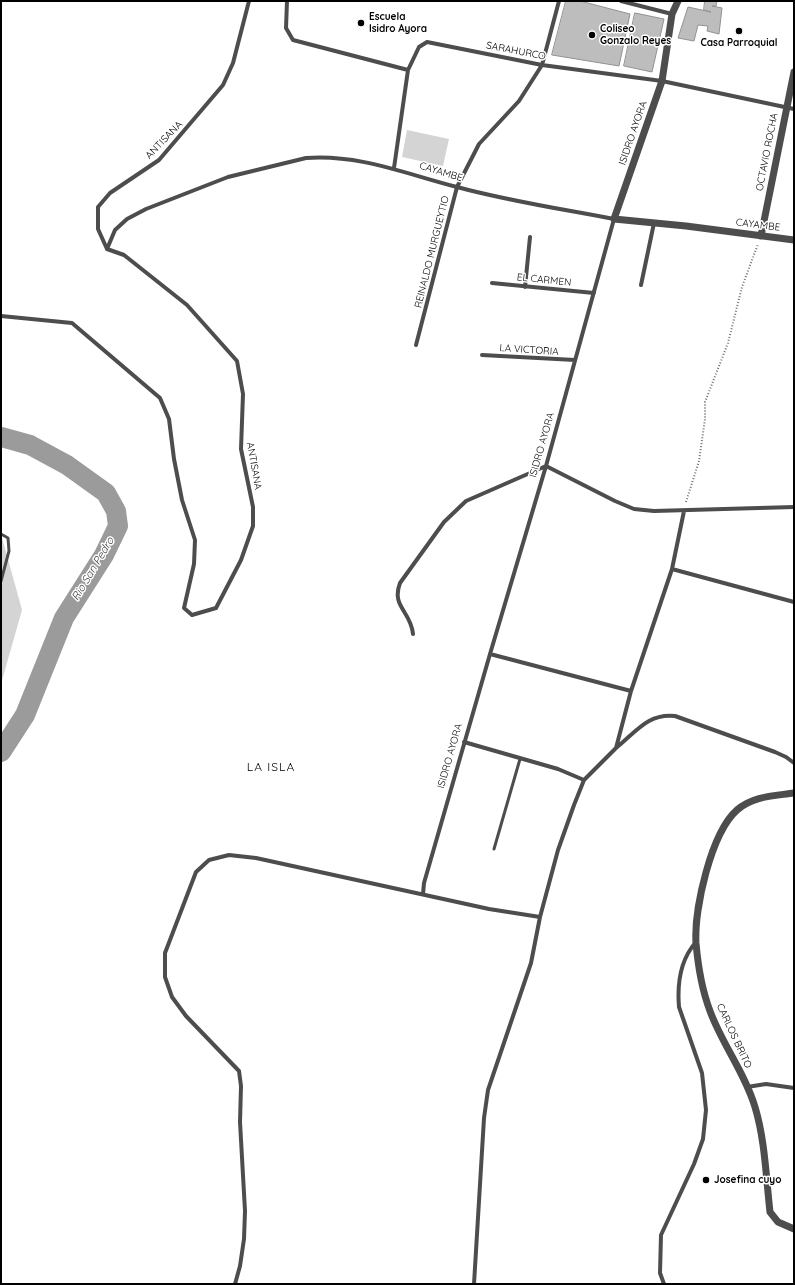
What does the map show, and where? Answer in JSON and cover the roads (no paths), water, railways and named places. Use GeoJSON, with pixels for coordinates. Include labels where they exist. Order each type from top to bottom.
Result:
{"type":"FeatureCollection","features":[{"type":"Feature","properties":{"kind":"street","name":"ANTISANA"},"geometry":{"type":"LineString","coordinates":[[1,316],[72,323],[160,398],[170,419],[174,459],[182,500],[195,540],[194,564],[184,608],[192,615],[216,608],[241,560],[253,526],[254,506],[241,449],[243,394],[237,361],[187,305],[124,255],[107,249],[98,229],[98,207],[110,193],[159,160],[223,84],[233,63],[249,1]]}},
{"type":"Feature","properties":{"kind":"street"},"geometry":{"type":"LineString","coordinates":[[287,1],[286,28],[293,40],[408,70]]}},
{"type":"Feature","properties":{"kind":"street","name":"REINALDO MURGUEYTIO"},"geometry":{"type":"LineString","coordinates":[[416,345],[457,188],[479,144],[518,101],[542,65],[559,1]]}},
{"type":"Feature","properties":{"kind":"street"},"geometry":{"type":"LineString","coordinates":[[621,1],[672,14]]}},
{"type":"Feature","properties":{"kind":"street","name":"ISIDRO AYORA"},"geometry":{"type":"LineString","coordinates":[[423,894],[424,883],[464,742],[546,466],[614,219],[662,81],[672,14],[678,1]]}},
{"type":"Feature","properties":{"kind":"street","name":"SARAHURCO"},"geometry":{"type":"LineString","coordinates":[[394,168],[408,70],[418,47],[427,42],[542,65],[662,81],[794,109]]}},
{"type":"Feature","properties":{"kind":"street","name":"OCTAVIO ROCHA"},"geometry":{"type":"LineString","coordinates":[[761,236],[794,72]]}},
{"type":"Feature","properties":{"kind":"street","name":"CAYAMBE"},"geometry":{"type":"LineString","coordinates":[[107,249],[115,230],[128,219],[146,209],[228,177],[306,158],[319,157],[332,157],[394,168],[457,188],[614,219],[794,240]]}},
{"type":"Feature","properties":{"kind":"street"},"geometry":{"type":"LineString","coordinates":[[641,286],[654,223]]}},
{"type":"Feature","properties":{"kind":"street"},"geometry":{"type":"LineString","coordinates":[[525,286],[530,237]]}},
{"type":"Feature","properties":{"kind":"street","name":"EL CARMEN"},"geometry":{"type":"LineString","coordinates":[[492,283],[594,293]]}},
{"type":"Feature","properties":{"kind":"street","name":"LA VICTORIA"},"geometry":{"type":"LineString","coordinates":[[482,355],[575,360]]}},
{"type":"Feature","properties":{"kind":"street"},"geometry":{"type":"LineString","coordinates":[[413,634],[412,626],[399,604],[396,592],[400,583],[444,522],[466,500],[546,466],[634,509],[684,511],[794,507]]}},
{"type":"Feature","properties":{"kind":"street"},"geometry":{"type":"LineString","coordinates":[[616,748],[631,691],[672,569],[684,511]]}},
{"type":"Feature","properties":{"kind":"street"},"geometry":{"type":"LineString","coordinates":[[672,569],[794,602]]}},
{"type":"Feature","properties":{"kind":"street"},"geometry":{"type":"LineString","coordinates":[[490,654],[631,691]]}},
{"type":"Feature","properties":{"kind":"street"},"geometry":{"type":"LineString","coordinates":[[474,1284],[484,1118],[488,1090],[531,963],[540,917],[558,850],[584,780],[616,748],[652,718],[663,714],[675,716],[775,752],[794,763]]}},
{"type":"Feature","properties":{"kind":"street"},"geometry":{"type":"LineString","coordinates":[[464,742],[558,769],[584,780]]}},
{"type":"Feature","properties":{"kind":"street","name":"CARLOS BRITO"},"geometry":{"type":"LineString","coordinates":[[794,793],[763,797],[738,809],[728,820],[713,850],[703,882],[696,942],[702,984],[710,1012],[755,1107],[760,1130],[770,1212],[778,1222],[794,1229]]}},
{"type":"Feature","properties":{"kind":"street"},"geometry":{"type":"LineString","coordinates":[[235,1284],[240,1266],[244,1239],[245,1211],[240,1122],[240,1071],[186,1016],[172,996],[165,977],[164,953],[196,872],[209,860],[229,855],[256,858],[489,909],[540,917]]}},
{"type":"Feature","properties":{"kind":"street"},"geometry":{"type":"LineString","coordinates":[[664,1284],[660,1273],[661,1235],[703,1140],[706,1110],[702,1073],[679,1007],[678,997],[682,963],[685,956],[696,942]]}},
{"type":"Feature","properties":{"kind":"street"},"geometry":{"type":"LineString","coordinates":[[747,1088],[766,1084],[794,1088]]}},
{"type":"Feature","properties":{"kind":"lane"},"geometry":{"type":"LineString","coordinates":[[1,534],[8,538],[9,545],[1,580]]}},
{"type":"Feature","properties":{"kind":"lane"},"geometry":{"type":"LineString","coordinates":[[494,849],[520,759]]}},
{"type":"Feature","properties":{"kind":"waterway","name":"Rio San Pedro"},"geometry":{"type":"LineString","coordinates":[[1,437],[30,445],[67,465],[106,493],[116,511],[118,526],[104,555],[64,618],[25,715],[1,752]]}},
{"type":"Feature","properties":{"kind":"place","name":"Escuela Isidro Ayora"},"geometry":{"type":"Point","coordinates":[361,23]}},
{"type":"Feature","properties":{"kind":"place","name":"Casa Parroquial"},"geometry":{"type":"Point","coordinates":[739,31]}},
{"type":"Feature","properties":{"kind":"place","name":"Coliseo Gonzalo Reyes"},"geometry":{"type":"Point","coordinates":[592,35]}},
{"type":"Feature","properties":{"kind":"place","name":"Josefina cuyo"},"geometry":{"type":"Point","coordinates":[706,1180]}},
{"type":"Feature","properties":{"kind":"district","name":"LA ISLA"},"geometry":{"type":"Point","coordinates":[271,767]}}]}
